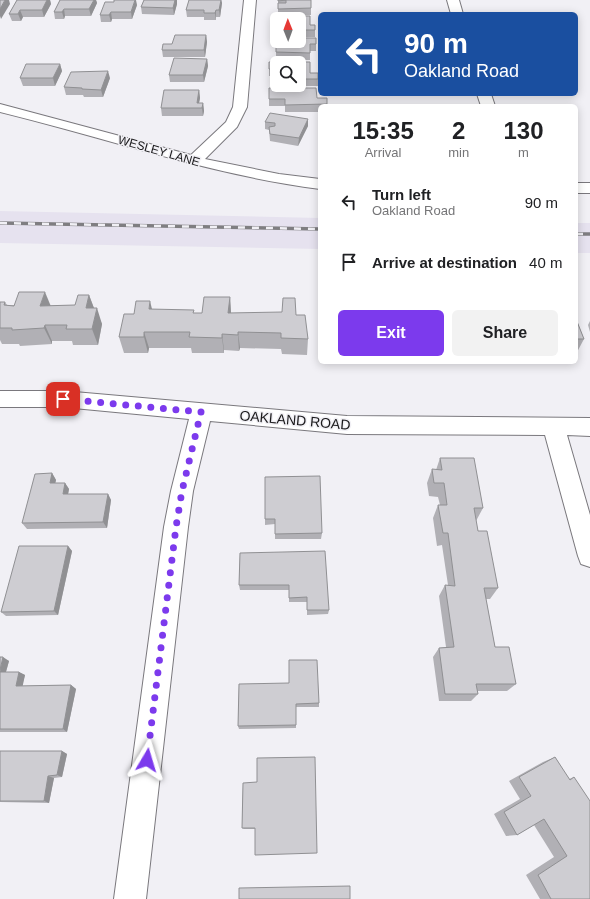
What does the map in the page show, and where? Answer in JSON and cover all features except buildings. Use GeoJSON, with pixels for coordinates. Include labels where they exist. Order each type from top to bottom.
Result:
{"type":"FeatureCollection","features":[{"type":"Feature","properties":{"kind":"street"},"geometry":{"type":"LineString","coordinates":[[195,160],[232,124],[240,107],[250,0]]}},
{"type":"Feature","properties":{"kind":"street"},"geometry":{"type":"LineString","coordinates":[[453,0],[456,12]]}},
{"type":"Feature","properties":{"kind":"street","name":"WESLEY LANE"},"geometry":{"type":"LineString","coordinates":[[0,108],[228,170],[285,181],[318,184]]}},
{"type":"Feature","properties":{"kind":"street"},"geometry":{"type":"LineString","coordinates":[[578,188],[590,188]]}},
{"type":"Feature","properties":{"kind":"street","name":"OAKLAND ROAD"},"geometry":{"type":"LineString","coordinates":[[0,399],[63,399],[347,425],[590,427]]}},
{"type":"Feature","properties":{"kind":"street"},"geometry":{"type":"LineString","coordinates":[[130,899],[176,527],[182,491],[201,412]]}},
{"type":"Feature","properties":{"kind":"street"},"geometry":{"type":"LineString","coordinates":[[553,426],[590,556]]}},
{"type":"Feature","properties":{"kind":"shaded area"},"geometry":{"type":"Polygon","coordinates":[[[0,211],[318,218],[318,249],[0,243],[0,211]]]}},
{"type":"Feature","properties":{"kind":"shaded area"},"geometry":{"type":"Polygon","coordinates":[[[578,223],[590,223],[590,253],[578,253],[578,223]]]}},
{"type":"Feature","properties":{"kind":"railway"},"geometry":{"type":"LineString","coordinates":[[0,223],[318,229]]}},
{"type":"Feature","properties":{"kind":"railway"},"geometry":{"type":"LineString","coordinates":[[578,234],[590,234]]}},
{"type":"Feature","properties":{"kind":"route"},"geometry":{"type":"LineString","coordinates":[[63,399],[201,412],[182,491],[176,527],[147,760]]}}]}
